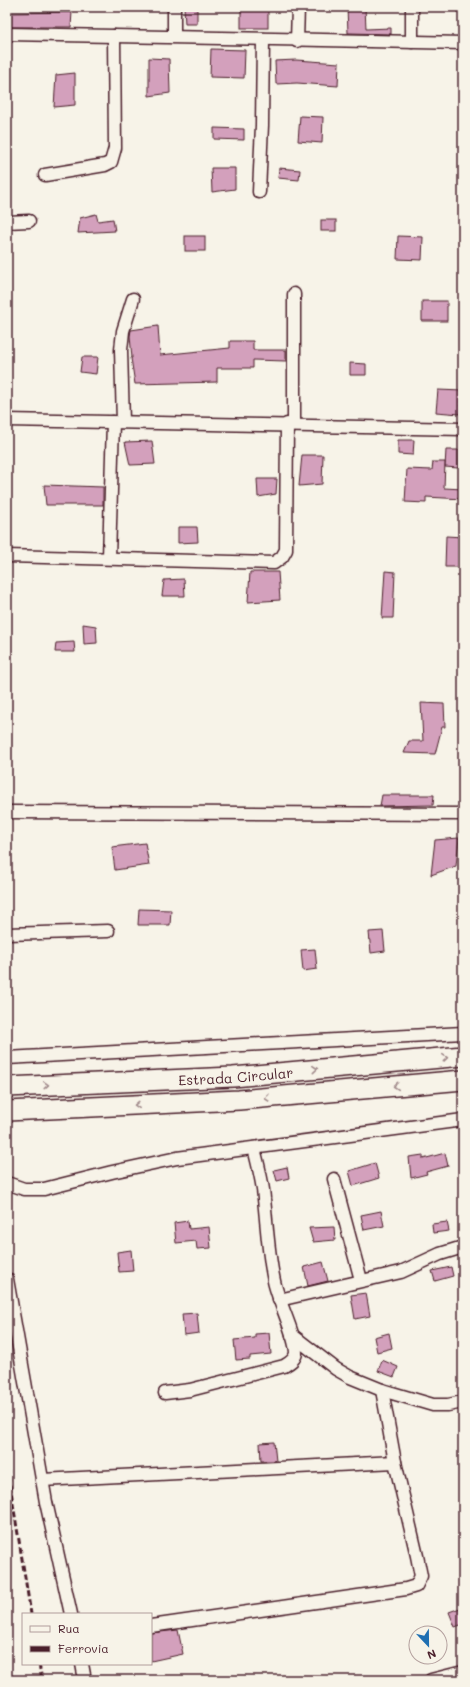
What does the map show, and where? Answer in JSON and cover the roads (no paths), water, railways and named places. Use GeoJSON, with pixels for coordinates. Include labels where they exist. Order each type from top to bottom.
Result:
{"type":"FeatureCollection","features":[{"type":"Feature","properties":{"kind":"main road","name":"Estrada Circular"},"geometry":{"type":"LineString","coordinates":[[7,1087],[232,1077],[463,1056]]}},
{"type":"Feature","properties":{"kind":"main road","name":"Estrada Circular"},"geometry":{"type":"LineString","coordinates":[[7,1111],[239,1100],[463,1080]]}},
{"type":"Feature","properties":{"kind":"street"},"geometry":{"type":"LineString","coordinates":[[174,7],[174,36]]}},
{"type":"Feature","properties":{"kind":"street"},"geometry":{"type":"LineString","coordinates":[[297,41],[298,7]]}},
{"type":"Feature","properties":{"kind":"street"},"geometry":{"type":"LineString","coordinates":[[412,7],[412,42]]}},
{"type":"Feature","properties":{"kind":"street"},"geometry":{"type":"LineString","coordinates":[[7,34],[174,36],[297,41],[348,40],[463,44]]}},
{"type":"Feature","properties":{"kind":"street"},"geometry":{"type":"LineString","coordinates":[[45,175],[105,165],[111,162],[115,148],[114,36]]}},
{"type":"Feature","properties":{"kind":"street"},"geometry":{"type":"LineString","coordinates":[[259,192],[262,125],[263,39]]}},
{"type":"Feature","properties":{"kind":"street"},"geometry":{"type":"LineString","coordinates":[[7,222],[29,221]]}},
{"type":"Feature","properties":{"kind":"street"},"geometry":{"type":"LineString","coordinates":[[7,556],[274,563],[282,557],[286,550],[294,294]]}},
{"type":"Feature","properties":{"kind":"street"},"geometry":{"type":"LineString","coordinates":[[109,558],[118,422],[120,350],[123,331],[133,299]]}},
{"type":"Feature","properties":{"kind":"street"},"geometry":{"type":"LineString","coordinates":[[7,420],[463,429]]}},
{"type":"Feature","properties":{"kind":"street"},"geometry":{"type":"LineString","coordinates":[[7,812],[463,814]]}},
{"type":"Feature","properties":{"kind":"street"},"geometry":{"type":"LineString","coordinates":[[7,934],[108,931]]}},
{"type":"Feature","properties":{"kind":"street"},"geometry":{"type":"LineString","coordinates":[[7,1058],[463,1033]]}},
{"type":"Feature","properties":{"kind":"street"},"geometry":{"type":"LineString","coordinates":[[7,1183],[24,1189],[44,1188],[140,1165],[177,1158],[463,1120]]}},
{"type":"Feature","properties":{"kind":"street"},"geometry":{"type":"LineString","coordinates":[[165,1393],[190,1390],[284,1366],[291,1362],[296,1356],[292,1335],[279,1300],[267,1243],[264,1198],[254,1148]]}},
{"type":"Feature","properties":{"kind":"street"},"geometry":{"type":"LineString","coordinates":[[334,1179],[361,1280]]}},
{"type":"Feature","properties":{"kind":"street"},"geometry":{"type":"LineString","coordinates":[[279,1300],[400,1272],[440,1254],[463,1247]]}},
{"type":"Feature","properties":{"kind":"street"},"geometry":{"type":"LineString","coordinates":[[7,1279],[42,1480],[71,1613]]}},
{"type":"Feature","properties":{"kind":"street"},"geometry":{"type":"LineString","coordinates":[[292,1335],[336,1369],[350,1377],[382,1390],[433,1405],[448,1405],[463,1402]]}},
{"type":"Feature","properties":{"kind":"street"},"geometry":{"type":"LineString","coordinates":[[152,1626],[406,1589],[416,1586],[421,1576],[395,1462],[382,1390]]}},
{"type":"Feature","properties":{"kind":"street"},"geometry":{"type":"LineString","coordinates":[[42,1480],[395,1462]]}},
{"type":"Feature","properties":{"kind":"street"},"geometry":{"type":"LineString","coordinates":[[82,1665],[85,1680]]}},
{"type":"Feature","properties":{"kind":"street"},"geometry":{"type":"LineString","coordinates":[[431,1680],[463,1672]]}},
{"type":"Feature","properties":{"kind":"railway"},"geometry":{"type":"LineString","coordinates":[[7,1467],[31,1613]]}},
{"type":"Feature","properties":{"kind":"railway"},"geometry":{"type":"LineString","coordinates":[[39,1665],[42,1680]]}}]}
